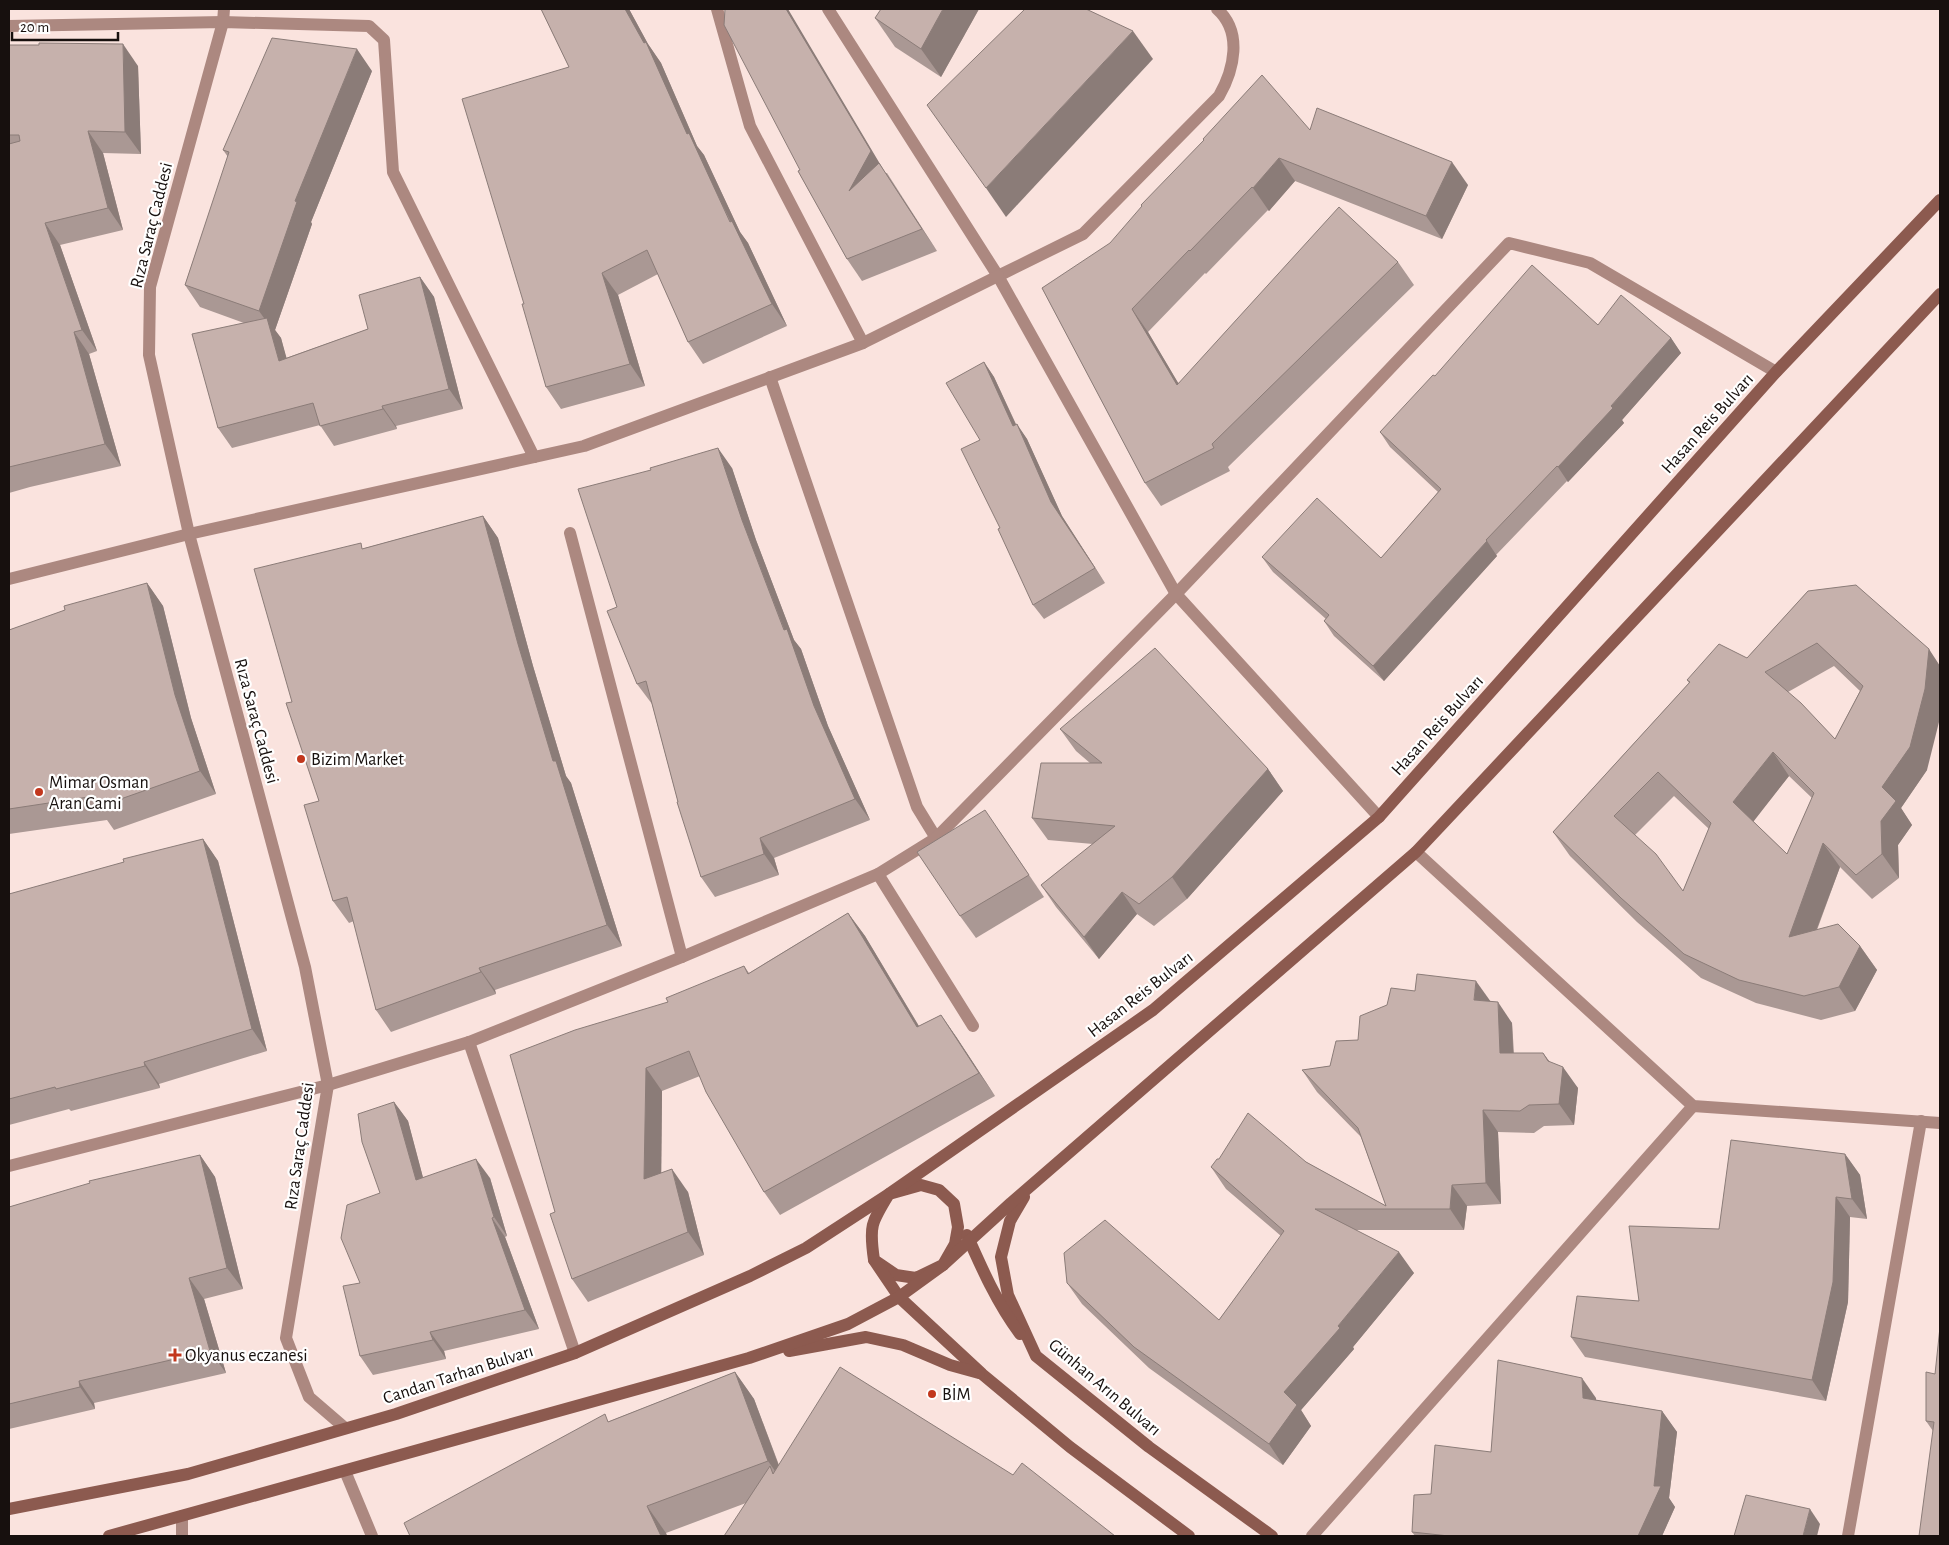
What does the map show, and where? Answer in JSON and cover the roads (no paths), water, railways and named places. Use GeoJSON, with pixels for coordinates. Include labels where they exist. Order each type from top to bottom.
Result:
{"type":"FeatureCollection","features":[{"type":"Feature","properties":{"kind":"main road","name":"Hasan Reis Bulvarı"},"geometry":{"type":"LineString","coordinates":[[889,1194],[1153,1010],[1379,817],[1776,372],[1940,200]]}},
{"type":"Feature","properties":{"kind":"main road"},"geometry":{"type":"LineString","coordinates":[[110,1536],[140,1532],[182,1516],[749,1358],[848,1324],[900,1298],[943,1265],[1030,1187],[1416,852],[1940,294]]}},
{"type":"Feature","properties":{"kind":"main road"},"geometry":{"type":"LineString","coordinates":[[1036,1356],[1006,1316],[986,1278],[954,1204],[939,1190],[921,1185],[889,1194],[875,1216],[870,1234],[874,1260],[900,1298],[982,1374],[1070,1447],[1189,1536]]}},
{"type":"Feature","properties":{"kind":"main road","name":"Günhan Arın Bulvarı"},"geometry":{"type":"LineString","coordinates":[[1030,1187],[1010,1220],[1001,1257],[1008,1295],[1036,1356],[1149,1447],[1272,1536]]}},
{"type":"Feature","properties":{"kind":"main road","name":"Candan Tarhan Bulvarı"},"geometry":{"type":"LineString","coordinates":[[9,1509],[188,1474],[396,1414],[575,1353],[750,1276],[806,1248],[889,1194]]}},
{"type":"Feature","properties":{"kind":"main road"},"geometry":{"type":"LineString","coordinates":[[874,1260],[896,1275],[916,1278],[943,1265],[954,1244],[958,1227],[954,1204]]}},
{"type":"Feature","properties":{"kind":"main road"},"geometry":{"type":"LineString","coordinates":[[749,1358],[866,1337],[902,1344],[950,1365],[982,1374]]}},
{"type":"Feature","properties":{"kind":"street","name":"Rıza Saraç Caddesi"},"geometry":{"type":"LineString","coordinates":[[224,9],[223,22],[150,287],[149,355],[189,534],[305,967],[328,1086],[286,1338],[309,1397],[345,1428]]}},
{"type":"Feature","properties":{"kind":"street"},"geometry":{"type":"LineString","coordinates":[[717,9],[750,126],[862,342]]}},
{"type":"Feature","properties":{"kind":"street"},"geometry":{"type":"LineString","coordinates":[[828,9],[998,276],[1176,594],[1379,817]]}},
{"type":"Feature","properties":{"kind":"street"},"geometry":{"type":"LineString","coordinates":[[9,579],[189,534],[584,446],[862,342],[1083,234],[1219,96],[1227,82],[1232,66],[1234,47],[1230,27],[1218,9]]}},
{"type":"Feature","properties":{"kind":"street"},"geometry":{"type":"LineString","coordinates":[[9,26],[223,22],[369,26],[384,40],[394,172],[534,457]]}},
{"type":"Feature","properties":{"kind":"street"},"geometry":{"type":"LineString","coordinates":[[9,1166],[328,1086],[469,1042],[682,957],[878,874],[936,838],[1176,594],[1509,243],[1590,263],[1776,372]]}},
{"type":"Feature","properties":{"kind":"street"},"geometry":{"type":"LineString","coordinates":[[770,377],[917,807],[936,838]]}},
{"type":"Feature","properties":{"kind":"street"},"geometry":{"type":"LineString","coordinates":[[570,533],[682,957]]}},
{"type":"Feature","properties":{"kind":"street"},"geometry":{"type":"LineString","coordinates":[[1416,852],[1693,1106],[1940,1123]]}},
{"type":"Feature","properties":{"kind":"street"},"geometry":{"type":"LineString","coordinates":[[878,874],[973,1026]]}},
{"type":"Feature","properties":{"kind":"street"},"geometry":{"type":"LineString","coordinates":[[469,1042],[575,1353]]}},
{"type":"Feature","properties":{"kind":"street"},"geometry":{"type":"LineString","coordinates":[[1312,1536],[1693,1106]]}},
{"type":"Feature","properties":{"kind":"street"},"geometry":{"type":"LineString","coordinates":[[1848,1536],[1922,1121]]}},
{"type":"Feature","properties":{"kind":"street"},"geometry":{"type":"LineString","coordinates":[[345,1471],[372,1536]]}},
{"type":"Feature","properties":{"kind":"street"},"geometry":{"type":"LineString","coordinates":[[182,1516],[182,1536]]}},
{"type":"Feature","properties":{"kind":"place","name":"Bizim Market"},"geometry":{"type":"Point","coordinates":[301,759]}},
{"type":"Feature","properties":{"kind":"place","name":"Mimar Osman Aran Cami"},"geometry":{"type":"Point","coordinates":[39,792]}},
{"type":"Feature","properties":{"kind":"place","name":"Okyanus eczanesi"},"geometry":{"type":"Point","coordinates":[175,1355]}},
{"type":"Feature","properties":{"kind":"place","name":"BİM"},"geometry":{"type":"Point","coordinates":[932,1394]}}]}
